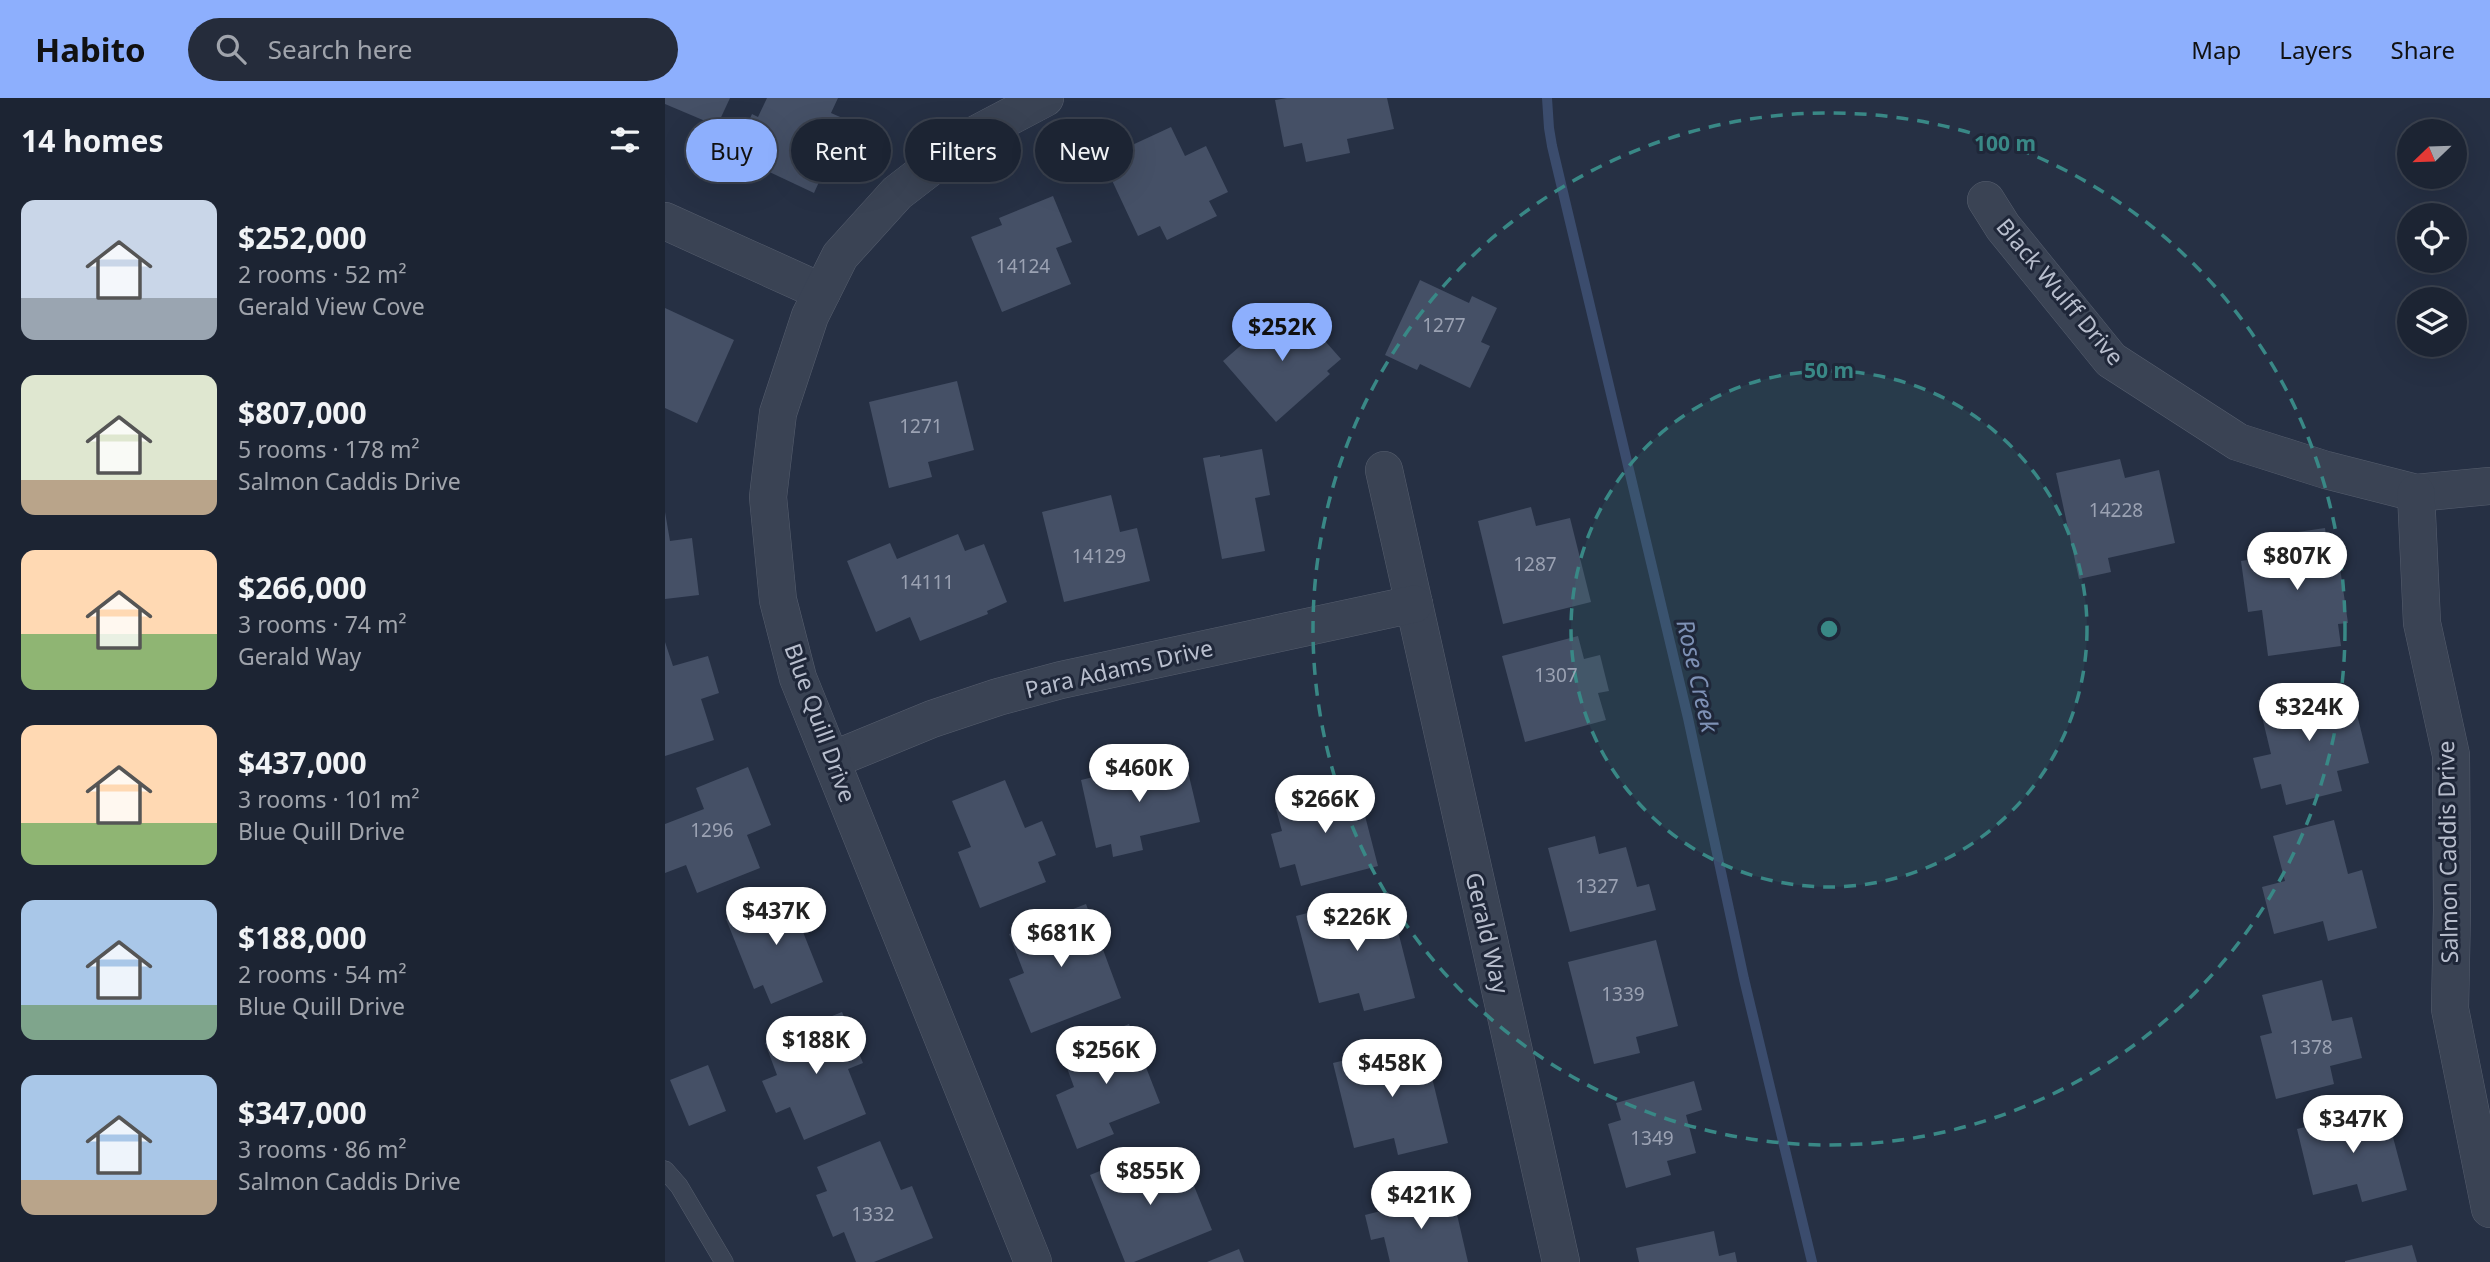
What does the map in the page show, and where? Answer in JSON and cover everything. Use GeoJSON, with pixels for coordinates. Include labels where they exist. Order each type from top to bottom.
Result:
{"type":"FeatureCollection","features":[{"type":"Feature","properties":{"kind":"street","name":"Blue Quill Drive"},"geometry":{"type":"LineString","coordinates":[[1033,1262],[798,678],[778,600],[768,497],[778,412],[810,316],[840,256],[897,193],[967,139],[1045,98]]}},
{"type":"Feature","properties":{"kind":"street","name":"Black Wulff Drive"},"geometry":{"type":"LineString","coordinates":[[1986,200],[2003,227],[2111,360],[2238,442],[2326,470],[2416,493],[2490,486]]}},
{"type":"Feature","properties":{"kind":"street"},"geometry":{"type":"LineString","coordinates":[[665,221],[822,292]]}},
{"type":"Feature","properties":{"kind":"street","name":"Gerald Way"},"geometry":{"type":"LineString","coordinates":[[1384,470],[1561,1262]]}},
{"type":"Feature","properties":{"kind":"street","name":"Salmon Caddis Drive"},"geometry":{"type":"LineString","coordinates":[[2416,493],[2422,622],[2451,755],[2450,1009],[2490,1209]]}},
{"type":"Feature","properties":{"kind":"street","name":"Para Adams Drive"},"geometry":{"type":"LineString","coordinates":[[832,760],[932,719],[1061,680],[1414,604]]}},
{"type":"Feature","properties":{"kind":"lane"},"geometry":{"type":"LineString","coordinates":[[665,1170],[679,1186],[724,1262]]}},
{"type":"Feature","properties":{"kind":"building"},"geometry":{"type":"Polygon","coordinates":[[[665,98],[730,98],[720,119],[700,119],[665,104],[665,98]]]}},
{"type":"Feature","properties":{"kind":"building"},"geometry":{"type":"Polygon","coordinates":[[[767,98],[838,98],[831,113],[845,119],[791,119],[791,182],[819,182],[814,193],[777,176],[777,119],[750,119],[752,114],[758,117],[767,98]]]}},
{"type":"Feature","properties":{"kind":"building"},"geometry":{"type":"Polygon","coordinates":[[[1387,98],[1394,129],[1347,139],[1350,153],[1306,162],[1302,143],[1284,147],[1275,100],[1387,98]]]}},
{"type":"Feature","properties":{"kind":"building"},"geometry":{"type":"Polygon","coordinates":[[[1171,127],[1185,156],[1206,146],[1228,192],[1209,201],[1217,216],[1167,240],[1160,226],[1138,236],[1113,182],[1133,182],[1133,145],[1171,127]]]}},
{"type":"Feature","properties":{"kind":"building"},"geometry":{"type":"Polygon","coordinates":[[[1053,196],[1072,242],[1056,248],[1071,284],[1002,312],[971,237],[1002,225],[999,218],[1053,196]]]}},
{"type":"Feature","properties":{"kind":"building"},"geometry":{"type":"Polygon","coordinates":[[[1420,280],[1469,303],[1472,296],[1497,308],[1481,342],[1490,346],[1470,388],[1420,364],[1417,370],[1385,355],[1420,280]]]}},
{"type":"Feature","properties":{"kind":"building"},"geometry":{"type":"Polygon","coordinates":[[[1278,304],[1302,331],[1310,324],[1341,359],[1327,371],[1330,374],[1276,422],[1223,361],[1262,327],[1257,323],[1278,304]]]}},
{"type":"Feature","properties":{"kind":"building"},"geometry":{"type":"Polygon","coordinates":[[[665,308],[734,340],[697,423],[665,408],[665,308]]]}},
{"type":"Feature","properties":{"kind":"building"},"geometry":{"type":"Polygon","coordinates":[[[957,381],[974,450],[928,462],[932,477],[889,488],[869,402],[957,381]]]}},
{"type":"Feature","properties":{"kind":"building"},"geometry":{"type":"Polygon","coordinates":[[[1262,449],[1270,495],[1255,498],[1265,551],[1222,559],[1203,458],[1262,449]]]}},
{"type":"Feature","properties":{"kind":"building"},"geometry":{"type":"Polygon","coordinates":[[[2120,459],[2125,478],[2159,470],[2175,543],[2108,558],[2111,572],[2079,579],[2056,473],[2120,459]]]}},
{"type":"Feature","properties":{"kind":"building"},"geometry":{"type":"Polygon","coordinates":[[[1111,495],[1120,532],[1137,528],[1150,581],[1064,602],[1042,512],[1111,495]]]}},
{"type":"Feature","properties":{"kind":"building"},"geometry":{"type":"Polygon","coordinates":[[[1531,507],[1536,526],[1570,518],[1591,602],[1503,624],[1478,521],[1531,507]]]}},
{"type":"Feature","properties":{"kind":"building"},"geometry":{"type":"Polygon","coordinates":[[[665,512],[670,541],[692,538],[699,595],[665,599],[665,512]]]}},
{"type":"Feature","properties":{"kind":"building"},"geometry":{"type":"Polygon","coordinates":[[[2325,528],[2328,549],[2337,547],[2348,623],[2338,624],[2341,646],[2268,656],[2262,610],[2248,612],[2241,561],[2266,557],[2263,537],[2325,528]]]}},
{"type":"Feature","properties":{"kind":"building"},"geometry":{"type":"Polygon","coordinates":[[[958,534],[965,551],[984,544],[1007,602],[987,611],[988,614],[920,641],[910,617],[876,632],[847,561],[890,543],[897,559],[958,534]]]}},
{"type":"Feature","properties":{"kind":"building"},"geometry":{"type":"Polygon","coordinates":[[[1578,636],[1584,659],[1600,655],[1609,691],[1598,693],[1606,720],[1525,742],[1502,656],[1578,636]]]}},
{"type":"Feature","properties":{"kind":"building"},"geometry":{"type":"Polygon","coordinates":[[[665,642],[673,666],[708,656],[719,693],[701,699],[714,740],[665,756],[665,642]]]}},
{"type":"Feature","properties":{"kind":"building"},"geometry":{"type":"Polygon","coordinates":[[[2327,683],[2331,700],[2352,694],[2369,763],[2337,771],[2342,791],[2286,805],[2281,784],[2261,789],[2253,758],[2271,754],[2258,700],[2327,683]]]}},
{"type":"Feature","properties":{"kind":"building"},"geometry":{"type":"Polygon","coordinates":[[[1184,755],[1200,822],[1140,836],[1143,850],[1113,857],[1111,844],[1096,848],[1081,780],[1184,755]]]}},
{"type":"Feature","properties":{"kind":"building"},"geometry":{"type":"Polygon","coordinates":[[[748,767],[771,825],[747,835],[760,868],[697,893],[686,865],[665,873],[665,824],[704,809],[696,788],[748,767]]]}},
{"type":"Feature","properties":{"kind":"building"},"geometry":{"type":"Polygon","coordinates":[[[1005,780],[1025,828],[1042,821],[1056,855],[1038,862],[1046,882],[980,908],[958,852],[971,847],[952,801],[1005,780]]]}},
{"type":"Feature","properties":{"kind":"building"},"geometry":{"type":"Polygon","coordinates":[[[1356,781],[1378,866],[1301,886],[1295,864],[1280,868],[1271,834],[1282,831],[1276,809],[1313,799],[1312,792],[1356,781]]]}},
{"type":"Feature","properties":{"kind":"building"},"geometry":{"type":"Polygon","coordinates":[[[2334,820],[2348,874],[2362,870],[2377,928],[2328,941],[2323,921],[2274,934],[2262,887],[2285,881],[2273,836],[2334,820]]]}},
{"type":"Feature","properties":{"kind":"building"},"geometry":{"type":"Polygon","coordinates":[[[1595,836],[1599,854],[1626,847],[1637,887],[1649,884],[1656,910],[1570,932],[1548,848],[1595,836]]]}},
{"type":"Feature","properties":{"kind":"building"},"geometry":{"type":"Polygon","coordinates":[[[797,890],[810,923],[801,927],[823,982],[771,1004],[763,985],[754,989],[726,919],[797,890]]]}},
{"type":"Feature","properties":{"kind":"building"},"geometry":{"type":"Polygon","coordinates":[[[1388,892],[1415,998],[1364,1011],[1359,993],[1319,1003],[1296,916],[1388,892]]]}},
{"type":"Feature","properties":{"kind":"building"},"geometry":{"type":"Polygon","coordinates":[[[1086,904],[1121,998],[1031,1033],[1009,979],[1024,973],[1009,934],[1086,904]]]}},
{"type":"Feature","properties":{"kind":"building"},"geometry":{"type":"Polygon","coordinates":[[[1656,940],[1678,1026],[1636,1037],[1640,1053],[1594,1064],[1568,962],[1656,940]]]}},
{"type":"Feature","properties":{"kind":"building"},"geometry":{"type":"Polygon","coordinates":[[[2322,980],[2332,1021],[2352,1017],[2362,1058],[2330,1066],[2334,1084],[2276,1099],[2260,1036],[2272,1033],[2262,995],[2322,980]]]}},
{"type":"Feature","properties":{"kind":"building"},"geometry":{"type":"Polygon","coordinates":[[[842,1012],[863,1063],[848,1069],[866,1114],[804,1140],[790,1107],[776,1113],[762,1081],[777,1075],[765,1043],[842,1012]]]}},
{"type":"Feature","properties":{"kind":"building"},"geometry":{"type":"Polygon","coordinates":[[[1129,1024],[1160,1103],[1109,1123],[1114,1134],[1077,1149],[1056,1095],[1074,1087],[1067,1068],[1080,1063],[1073,1046],[1129,1024]]]}},
{"type":"Feature","properties":{"kind":"building"},"geometry":{"type":"Polygon","coordinates":[[[1423,1041],[1448,1143],[1398,1155],[1394,1138],[1354,1148],[1333,1063],[1423,1041]]]}},
{"type":"Feature","properties":{"kind":"building"},"geometry":{"type":"Polygon","coordinates":[[[708,1065],[726,1111],[689,1126],[670,1080],[708,1065]]]}},
{"type":"Feature","properties":{"kind":"building"},"geometry":{"type":"Polygon","coordinates":[[[1694,1081],[1702,1110],[1686,1115],[1696,1153],[1667,1161],[1671,1175],[1626,1188],[1608,1124],[1621,1120],[1616,1103],[1694,1081]]]}},
{"type":"Feature","properties":{"kind":"building"},"geometry":{"type":"Polygon","coordinates":[[[2385,1107],[2407,1190],[2362,1202],[2357,1184],[2313,1195],[2297,1129],[2385,1107]]]}},
{"type":"Feature","properties":{"kind":"building"},"geometry":{"type":"Polygon","coordinates":[[[880,1141],[901,1190],[912,1186],[933,1238],[874,1262],[856,1262],[844,1232],[833,1237],[816,1195],[827,1191],[817,1167],[880,1141]]]}},
{"type":"Feature","properties":{"kind":"building"},"geometry":{"type":"Polygon","coordinates":[[[1137,1156],[1144,1175],[1183,1159],[1212,1230],[1134,1262],[1125,1262],[1090,1175],[1137,1156]]]}},
{"type":"Feature","properties":{"kind":"building"},"geometry":{"type":"Polygon","coordinates":[[[1452,1193],[1468,1262],[1390,1262],[1384,1237],[1371,1240],[1365,1215],[1452,1193]]]}},
{"type":"Feature","properties":{"kind":"building"},"geometry":{"type":"Polygon","coordinates":[[[1714,1231],[1719,1256],[1735,1252],[1737,1262],[1639,1262],[1636,1248],[1714,1231]]]}},
{"type":"Feature","properties":{"kind":"building"},"geometry":{"type":"Polygon","coordinates":[[[2412,1245],[2417,1262],[2345,1262],[2345,1261],[2412,1245]]]}},
{"type":"Feature","properties":{"kind":"building"},"geometry":{"type":"Polygon","coordinates":[[[1239,1249],[1244,1262],[1207,1262],[1239,1249]]]}},
{"type":"Feature","properties":{"kind":"waterway","name":"Rose Creek"},"geometry":{"type":"LineString","coordinates":[[1547,98],[1552,146],[1688,718],[1744,979],[1812,1262]]}}]}
